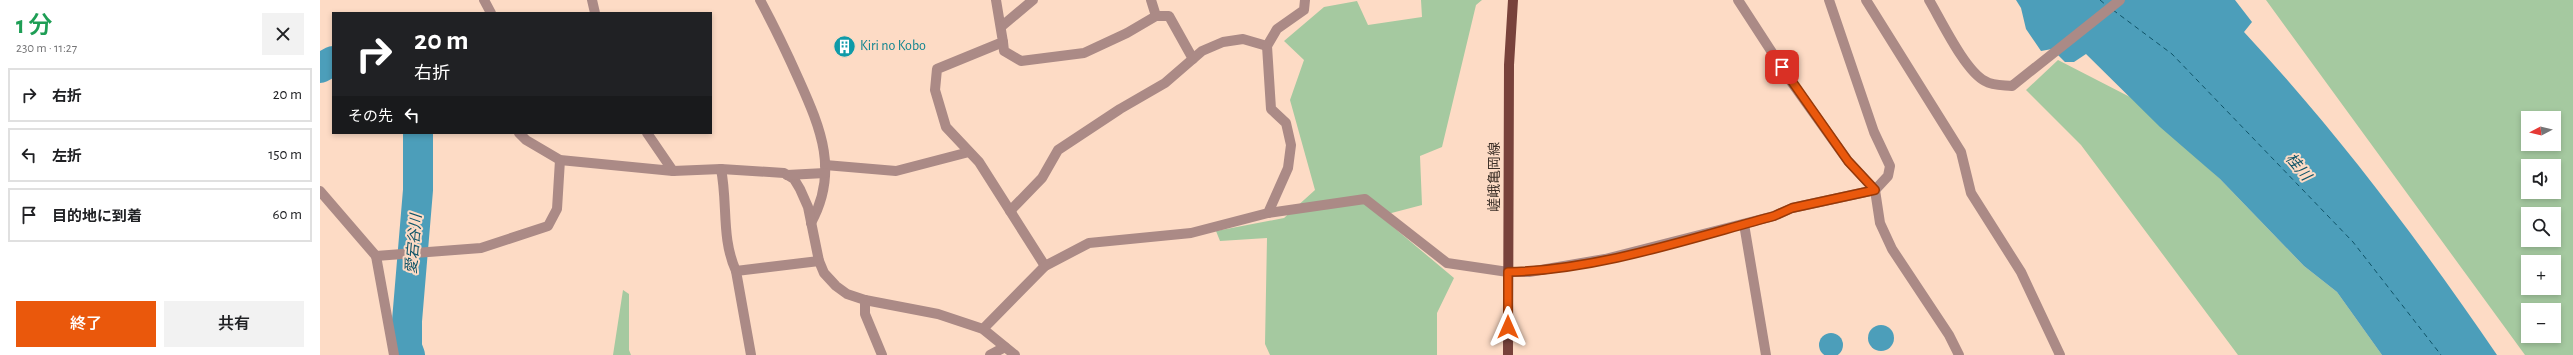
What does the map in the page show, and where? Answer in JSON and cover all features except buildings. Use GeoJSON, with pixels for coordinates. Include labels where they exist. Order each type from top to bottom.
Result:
{"type":"FeatureCollection","features":[{"type":"Feature","properties":{"kind":"main road","name":"嵯峨亀岡線"},"geometry":{"type":"LineString","coordinates":[[1508,355],[1509,65],[1513,0]]}},
{"type":"Feature","properties":{"kind":"street"},"geometry":{"type":"LineString","coordinates":[[484,0],[490,12]]}},
{"type":"Feature","properties":{"kind":"street"},"geometry":{"type":"LineString","coordinates":[[592,0],[595,12]]}},
{"type":"Feature","properties":{"kind":"street"},"geometry":{"type":"LineString","coordinates":[[760,0],[778,33],[819,126],[825,169],[819,208],[810,223]]}},
{"type":"Feature","properties":{"kind":"street"},"geometry":{"type":"LineString","coordinates":[[996,0],[1002,26],[1004,50],[1021,61],[1084,53],[1127,33],[1156,16],[1169,16],[1193,59]]}},
{"type":"Feature","properties":{"kind":"street"},"geometry":{"type":"LineString","coordinates":[[1002,26],[1034,0]]}},
{"type":"Feature","properties":{"kind":"street"},"geometry":{"type":"LineString","coordinates":[[1151,0],[1156,16]]}},
{"type":"Feature","properties":{"kind":"street"},"geometry":{"type":"LineString","coordinates":[[1268,213],[1288,168],[1291,145],[1286,123],[1271,109],[1267,46],[1277,29],[1304,10],[1305,0]]}},
{"type":"Feature","properties":{"kind":"street"},"geometry":{"type":"LineString","coordinates":[[1738,0],[1790,80],[1848,161],[1875,190],[1880,223],[1892,249],[1949,335],[1959,355]]}},
{"type":"Feature","properties":{"kind":"street"},"geometry":{"type":"LineString","coordinates":[[983,329],[1046,266],[1089,243],[1192,233],[1268,213],[1365,199],[1447,263],[1508,272],[1529,272],[1605,259],[1774,216],[1792,208],[1875,190],[1888,176],[1890,166],[1874,132],[1829,0]]}},
{"type":"Feature","properties":{"kind":"street"},"geometry":{"type":"LineString","coordinates":[[1866,0],[1961,152],[1971,193],[2021,272],[2060,355]]}},
{"type":"Feature","properties":{"kind":"street"},"geometry":{"type":"LineString","coordinates":[[1928,0],[1971,70],[1984,81],[1998,85],[2012,86],[2032,72],[2120,0]]}},
{"type":"Feature","properties":{"kind":"street"},"geometry":{"type":"LineString","coordinates":[[1010,211],[1042,178],[1058,150],[1120,109],[1165,83],[1202,51],[1223,42],[1243,39],[1267,46]]}},
{"type":"Feature","properties":{"kind":"street"},"geometry":{"type":"LineString","coordinates":[[1003,42],[937,69],[935,90],[946,127],[978,162],[1046,266]]}},
{"type":"Feature","properties":{"kind":"street"},"geometry":{"type":"LineString","coordinates":[[520,134],[526,140],[560,160],[673,171],[721,169],[787,175],[825,169],[896,171],[970,152]]}},
{"type":"Feature","properties":{"kind":"street"},"geometry":{"type":"LineString","coordinates":[[648,134],[673,171]]}},
{"type":"Feature","properties":{"kind":"street"},"geometry":{"type":"LineString","coordinates":[[376,256],[407,255],[481,248],[548,226],[557,209],[560,160]]}},
{"type":"Feature","properties":{"kind":"street"},"geometry":{"type":"LineString","coordinates":[[721,169],[726,195],[725,234],[729,256],[736,271],[751,355]]}},
{"type":"Feature","properties":{"kind":"street"},"geometry":{"type":"LineString","coordinates":[[787,175],[794,179],[800,189],[808,208],[819,261],[824,273],[836,286],[847,294],[865,300],[938,314],[983,329],[1015,355]]}},
{"type":"Feature","properties":{"kind":"street"},"geometry":{"type":"LineString","coordinates":[[320,191],[376,256],[394,355]]}},
{"type":"Feature","properties":{"kind":"street"},"geometry":{"type":"LineString","coordinates":[[1744,224],[1766,355]]}},
{"type":"Feature","properties":{"kind":"street"},"geometry":{"type":"LineString","coordinates":[[736,271],[819,261]]}},
{"type":"Feature","properties":{"kind":"street"},"geometry":{"type":"LineString","coordinates":[[865,300],[865,314],[882,355]]}},
{"type":"Feature","properties":{"kind":"street"},"geometry":{"type":"LineString","coordinates":[[990,355],[1005,347]]}},
{"type":"Feature","properties":{"kind":"green space"},"geometry":{"type":"Polygon","coordinates":[[[1421,0],[1482,0],[1476,5],[1442,147],[1420,156],[1422,205],[1380,216],[1454,278],[1437,313],[1437,355],[1270,355],[1265,344],[1267,238],[1220,241],[1216,231],[1284,218],[1315,190],[1290,100],[1304,60],[1284,41],[1324,7],[1357,1],[1368,25],[1422,17],[1421,0]]]}},
{"type":"Feature","properties":{"kind":"green space"},"geometry":{"type":"Polygon","coordinates":[[[2266,0],[2573,0],[2573,355],[2525,355],[2266,0]]]}},
{"type":"Feature","properties":{"kind":"green space"},"geometry":{"type":"Polygon","coordinates":[[[2058,60],[2130,97],[2220,179],[2304,266],[2337,292],[2382,355],[2238,355],[2081,145],[2026,90],[2058,60]]]}},
{"type":"Feature","properties":{"kind":"green space"},"geometry":{"type":"Polygon","coordinates":[[[623,290],[629,294],[629,350],[631,355],[613,355],[623,290]]]}},
{"type":"Feature","properties":{"kind":"water","name":"桂川"},"geometry":{"type":"Polygon","coordinates":[[[2016,0],[2235,0],[2252,22],[2244,32],[2345,148],[2408,230],[2497,355],[2382,355],[2337,292],[2304,266],[2220,179],[2160,127],[2086,54],[2074,62],[2065,62],[2052,49],[2041,51],[2026,29],[2021,8],[2016,0]]]}},
{"type":"Feature","properties":{"kind":"water"},"geometry":{"type":"Polygon","coordinates":[[[1881,325],[1890,329],[1894,338],[1890,347],[1881,351],[1872,347],[1868,338],[1872,329],[1881,325]]]}},
{"type":"Feature","properties":{"kind":"water"},"geometry":{"type":"Polygon","coordinates":[[[1831,333],[1836,334],[1840,336],[1843,345],[1840,354],[1836,356],[1826,356],[1822,354],[1819,345],[1822,336],[1831,333]]]}},
{"type":"Feature","properties":{"kind":"waterway","name":"愛宕谷川"},"geometry":{"type":"LineString","coordinates":[[320,68],[332,62]]}},
{"type":"Feature","properties":{"kind":"waterway","name":"愛宕谷川"},"geometry":{"type":"LineString","coordinates":[[410,355],[407,347],[407,321],[418,190],[418,134]]}},
{"type":"Feature","properties":{"kind":"ferry route"},"geometry":{"type":"LineString","coordinates":[[2100,0],[2106,5]]}},
{"type":"Feature","properties":{"kind":"ferry route"},"geometry":{"type":"LineString","coordinates":[[2113,10],[2172,54],[2353,242],[2441,355]]}},
{"type":"Feature","properties":{"kind":"place","name":"Kiri no Kobo"},"geometry":{"type":"Point","coordinates":[844,46]}},
{"type":"Feature","properties":{"kind":"route"},"geometry":{"type":"LineString","coordinates":[[1508,327],[1508,272],[1529,272],[1605,259],[1774,216],[1792,208],[1875,190],[1848,161],[1782,67]]}}]}
